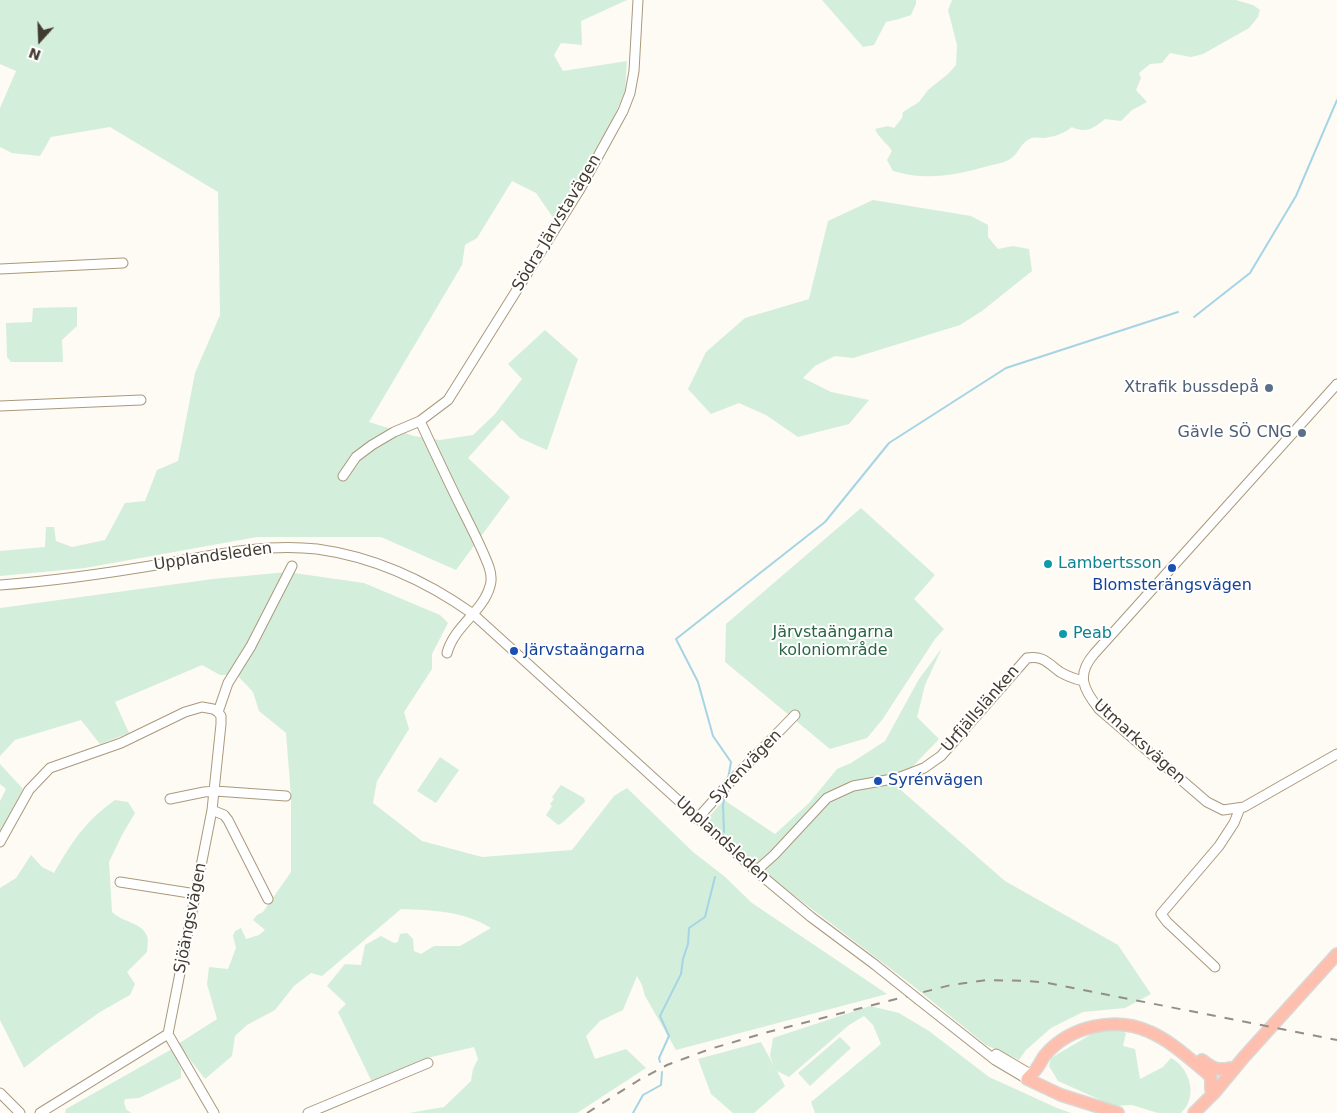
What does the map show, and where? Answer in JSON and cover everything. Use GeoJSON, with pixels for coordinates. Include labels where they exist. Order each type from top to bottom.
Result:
{"type":"FeatureCollection","features":[{"type":"Feature","properties":{"kind":"main road"},"geometry":{"type":"LineString","coordinates":[[1198,1109],[1337,954]]}},
{"type":"Feature","properties":{"kind":"main road"},"geometry":{"type":"LineString","coordinates":[[1029,1077],[1036,1057],[1064,1034],[1084,1025],[1115,1020],[1138,1022],[1150,1026],[1212,1068],[1218,1070],[1230,1068]]}},
{"type":"Feature","properties":{"kind":"main road"},"geometry":{"type":"LineString","coordinates":[[1029,1077],[1037,1069],[1048,1052],[1075,1033],[1104,1025],[1126,1025],[1148,1031],[1180,1051],[1208,1074],[1211,1078],[1211,1089]]}},
{"type":"Feature","properties":{"kind":"main road"},"geometry":{"type":"LineString","coordinates":[[1198,1109],[1211,1089],[1230,1068],[1244,1057]]}},
{"type":"Feature","properties":{"kind":"main road"},"geometry":{"type":"LineString","coordinates":[[1029,1077],[1099,1107],[1118,1113]]}},
{"type":"Feature","properties":{"kind":"street","name":"Södra Järvstavägen"},"geometry":{"type":"LineString","coordinates":[[343,476],[356,457],[372,444],[420,421],[448,400],[580,189],[623,111],[630,93],[634,71],[638,0]]}},
{"type":"Feature","properties":{"kind":"street"},"geometry":{"type":"LineString","coordinates":[[0,269],[123,263]]}},
{"type":"Feature","properties":{"kind":"street","name":"Utmarksvägen"},"geometry":{"type":"LineString","coordinates":[[1240,808],[1223,810],[1207,802],[1099,709],[1088,696],[1083,681],[1085,667],[1094,654],[1337,384]]}},
{"type":"Feature","properties":{"kind":"street"},"geometry":{"type":"LineString","coordinates":[[0,406],[141,400]]}},
{"type":"Feature","properties":{"kind":"street"},"geometry":{"type":"LineString","coordinates":[[420,421],[490,568],[491,576],[490,586],[473,614],[456,634],[447,653]]}},
{"type":"Feature","properties":{"kind":"street","name":"Upplandsleden"},"geometry":{"type":"LineString","coordinates":[[0,585],[110,573],[244,550],[296,547],[334,552],[382,564],[430,586],[473,614],[697,819],[811,917],[983,1049],[998,1055],[1029,1077]]}},
{"type":"Feature","properties":{"kind":"street"},"geometry":{"type":"LineString","coordinates":[[0,842],[29,790],[50,768],[121,743],[185,712],[211,708],[218,712],[228,683],[251,646],[292,566]]}},
{"type":"Feature","properties":{"kind":"street","name":"Urfjällslänken"},"geometry":{"type":"LineString","coordinates":[[756,871],[774,855],[827,798],[853,786],[898,778],[924,768],[940,756],[1027,658],[1034,656],[1046,661],[1068,676],[1083,681]]}},
{"type":"Feature","properties":{"kind":"street","name":"Sjöängsvägen"},"geometry":{"type":"LineString","coordinates":[[168,1034],[215,792],[221,724],[218,712]]}},
{"type":"Feature","properties":{"kind":"street","name":"Syrenvägen"},"geometry":{"type":"LineString","coordinates":[[697,819],[722,790],[795,715]]}},
{"type":"Feature","properties":{"kind":"street"},"geometry":{"type":"LineString","coordinates":[[1215,967],[1167,922],[1161,914],[1219,846],[1234,823],[1240,808],[1337,754]]}},
{"type":"Feature","properties":{"kind":"street"},"geometry":{"type":"LineString","coordinates":[[170,799],[204,792],[286,796]]}},
{"type":"Feature","properties":{"kind":"street"},"geometry":{"type":"LineString","coordinates":[[212,810],[228,820],[268,898]]}},
{"type":"Feature","properties":{"kind":"street"},"geometry":{"type":"LineString","coordinates":[[120,882],[196,894]]}},
{"type":"Feature","properties":{"kind":"street"},"geometry":{"type":"LineString","coordinates":[[40,1113],[168,1034],[214,1113]]}},
{"type":"Feature","properties":{"kind":"street"},"geometry":{"type":"LineString","coordinates":[[308,1113],[428,1062]]}},
{"type":"Feature","properties":{"kind":"street"},"geometry":{"type":"LineString","coordinates":[[0,1093],[13,1111]]}},
{"type":"Feature","properties":{"kind":"green space"},"geometry":{"type":"Polygon","coordinates":[[[0,0],[627,0],[581,21],[582,45],[561,43],[554,55],[563,71],[627,61],[625,92],[610,125],[554,219],[536,193],[512,181],[477,238],[465,245],[462,265],[369,422],[414,436],[440,440],[473,435],[495,414],[522,379],[508,364],[545,330],[578,359],[547,450],[520,438],[502,420],[468,458],[510,497],[456,570],[381,537],[257,537],[85,568],[0,576],[0,551],[45,547],[46,527],[54,527],[56,541],[72,547],[105,540],[125,503],[145,501],[157,470],[178,461],[195,373],[220,315],[218,192],[110,127],[51,137],[40,156],[12,153],[0,147],[0,108],[16,71],[0,64],[0,0]]]}},
{"type":"Feature","properties":{"kind":"green space"},"geometry":{"type":"Polygon","coordinates":[[[822,0],[916,0],[916,4],[911,15],[886,22],[874,45],[863,47],[822,0]]]}},
{"type":"Feature","properties":{"kind":"green space"},"geometry":{"type":"Polygon","coordinates":[[[952,0],[1236,0],[1253,5],[1260,10],[1258,17],[1249,28],[1203,54],[1191,57],[1170,53],[1162,63],[1150,64],[1139,73],[1141,78],[1136,90],[1147,102],[1132,110],[1121,121],[1105,119],[1090,129],[1082,130],[1072,127],[1055,136],[1032,138],[1025,142],[1016,154],[1008,160],[965,172],[941,176],[917,176],[893,171],[887,160],[892,151],[875,129],[888,126],[894,128],[902,118],[903,112],[919,102],[928,90],[956,65],[957,45],[948,10],[952,0]]]}},
{"type":"Feature","properties":{"kind":"green space"},"geometry":{"type":"Polygon","coordinates":[[[873,200],[971,216],[988,225],[988,237],[998,249],[1013,246],[1029,249],[1032,271],[982,311],[960,325],[853,358],[835,356],[815,366],[803,378],[831,392],[869,400],[849,424],[798,437],[766,415],[739,403],[711,414],[688,389],[706,352],[745,318],[809,299],[828,221],[873,200]]]}},
{"type":"Feature","properties":{"kind":"green space"},"geometry":{"type":"Polygon","coordinates":[[[77,307],[77,326],[62,340],[63,362],[11,362],[7,357],[6,323],[32,322],[33,308],[77,307]]]}},
{"type":"Feature","properties":{"kind":"green space","name":"Järvstaängarna koloniområde"},"geometry":{"type":"Polygon","coordinates":[[[861,508],[935,575],[914,599],[944,629],[935,639],[882,720],[867,738],[830,749],[725,662],[726,624],[861,508]]]}},
{"type":"Feature","properties":{"kind":"green space"},"geometry":{"type":"Polygon","coordinates":[[[287,572],[364,583],[440,615],[448,623],[432,654],[432,669],[404,712],[409,729],[377,781],[373,803],[422,841],[482,857],[572,850],[614,796],[627,788],[693,852],[724,876],[752,903],[887,994],[676,1050],[645,996],[637,976],[623,1010],[600,1021],[586,1036],[595,1059],[626,1049],[646,1068],[577,1113],[409,1113],[444,1107],[471,1081],[473,1069],[478,1059],[474,1047],[427,1058],[372,1082],[338,1012],[346,1004],[327,986],[345,964],[361,965],[365,945],[381,936],[394,943],[398,942],[400,934],[407,933],[413,939],[414,951],[421,954],[434,946],[460,946],[491,928],[470,918],[448,912],[401,909],[322,976],[311,973],[294,986],[275,1010],[247,1025],[235,1036],[232,1056],[205,1079],[178,1044],[217,1019],[207,984],[209,967],[228,969],[236,948],[233,936],[235,931],[241,928],[246,939],[259,935],[265,930],[253,920],[263,912],[291,872],[291,796],[286,733],[259,711],[253,692],[237,675],[220,675],[202,665],[115,702],[129,733],[100,744],[81,720],[15,740],[0,756],[0,608],[213,579],[287,572]]]}},
{"type":"Feature","properties":{"kind":"green space"},"geometry":{"type":"Polygon","coordinates":[[[942,648],[925,685],[917,717],[939,739],[895,785],[1005,881],[1118,945],[1151,994],[1125,1008],[1083,1012],[1051,1028],[1026,1050],[1019,1060],[986,1045],[912,985],[775,881],[707,819],[724,800],[775,834],[809,803],[837,769],[851,763],[885,741],[919,679],[942,648]]]}},
{"type":"Feature","properties":{"kind":"green space"},"geometry":{"type":"Polygon","coordinates":[[[440,757],[459,770],[436,803],[417,791],[440,757]]]}},
{"type":"Feature","properties":{"kind":"green space"},"geometry":{"type":"Polygon","coordinates":[[[0,764],[23,789],[0,832],[0,801],[6,789],[0,784],[0,764]]]}},
{"type":"Feature","properties":{"kind":"green space"},"geometry":{"type":"Polygon","coordinates":[[[561,785],[584,798],[585,802],[558,825],[546,815],[552,806],[550,804],[554,799],[552,797],[561,785]]]}},
{"type":"Feature","properties":{"kind":"green space"},"geometry":{"type":"Polygon","coordinates":[[[115,800],[128,802],[135,813],[109,862],[112,912],[137,925],[145,932],[148,940],[147,952],[127,972],[135,984],[130,995],[100,1012],[24,1068],[0,1020],[0,888],[16,878],[31,855],[42,867],[54,873],[67,851],[87,824],[115,800]]]}},
{"type":"Feature","properties":{"kind":"green space"},"geometry":{"type":"Polygon","coordinates":[[[870,1006],[899,1013],[929,1031],[989,1077],[1071,1113],[815,1113],[811,1102],[881,1044],[873,1025],[864,1016],[849,1025],[789,1077],[777,1071],[785,1086],[754,1113],[733,1113],[711,1094],[698,1059],[761,1042],[774,1066],[770,1056],[773,1038],[870,1006]]]}},
{"type":"Feature","properties":{"kind":"green space"},"geometry":{"type":"Polygon","coordinates":[[[1119,1029],[1126,1033],[1123,1046],[1135,1049],[1140,1079],[1163,1067],[1171,1058],[1183,1069],[1191,1091],[1186,1106],[1181,1113],[1158,1113],[1132,1105],[1114,1106],[1058,1081],[1049,1066],[1051,1058],[1095,1032],[1119,1029]]]}},
{"type":"Feature","properties":{"kind":"green space"},"geometry":{"type":"Polygon","coordinates":[[[840,1037],[851,1048],[810,1086],[798,1073],[840,1037]]]}},
{"type":"Feature","properties":{"kind":"green space"},"geometry":{"type":"Polygon","coordinates":[[[172,1049],[181,1069],[181,1078],[139,1098],[125,1099],[126,1109],[131,1113],[65,1113],[66,1109],[172,1049]]]}},
{"type":"Feature","properties":{"kind":"waterway"},"geometry":{"type":"LineString","coordinates":[[1194,317],[1250,273],[1296,196],[1337,100]]}},
{"type":"Feature","properties":{"kind":"waterway"},"geometry":{"type":"LineString","coordinates":[[728,779],[731,762],[713,736],[698,682],[676,639],[825,522],[889,443],[1006,368],[1178,312]]}},
{"type":"Feature","properties":{"kind":"waterway"},"geometry":{"type":"LineString","coordinates":[[724,832],[723,805],[726,791]]}},
{"type":"Feature","properties":{"kind":"waterway"},"geometry":{"type":"LineString","coordinates":[[660,1062],[659,1058],[669,1036],[660,1016],[681,974],[688,944],[689,928],[705,917],[715,877]]}},
{"type":"Feature","properties":{"kind":"waterway"},"geometry":{"type":"LineString","coordinates":[[633,1113],[643,1095],[661,1085],[662,1072]]}},
{"type":"Feature","properties":{"kind":"railway"},"geometry":{"type":"LineString","coordinates":[[587,1113],[639,1080],[667,1065],[710,1049],[768,1032],[951,985],[987,980],[1048,983],[1337,1040]]}},
{"type":"Feature","properties":{"kind":"place","name":"Xtrafik bussdepå"},"geometry":{"type":"Point","coordinates":[1269,388]}},
{"type":"Feature","properties":{"kind":"place","name":"Gävle SÖ CNG"},"geometry":{"type":"Point","coordinates":[1302,433]}},
{"type":"Feature","properties":{"kind":"place","name":"Lambertsson"},"geometry":{"type":"Point","coordinates":[1048,564]}},
{"type":"Feature","properties":{"kind":"place","name":"Blomsterängsvägen"},"geometry":{"type":"Point","coordinates":[1172,568]}},
{"type":"Feature","properties":{"kind":"place","name":"Peab"},"geometry":{"type":"Point","coordinates":[1063,634]}},
{"type":"Feature","properties":{"kind":"place","name":"Järvstaängarna"},"geometry":{"type":"Point","coordinates":[514,651]}},
{"type":"Feature","properties":{"kind":"place","name":"Syrénvägen"},"geometry":{"type":"Point","coordinates":[878,781]}}]}
